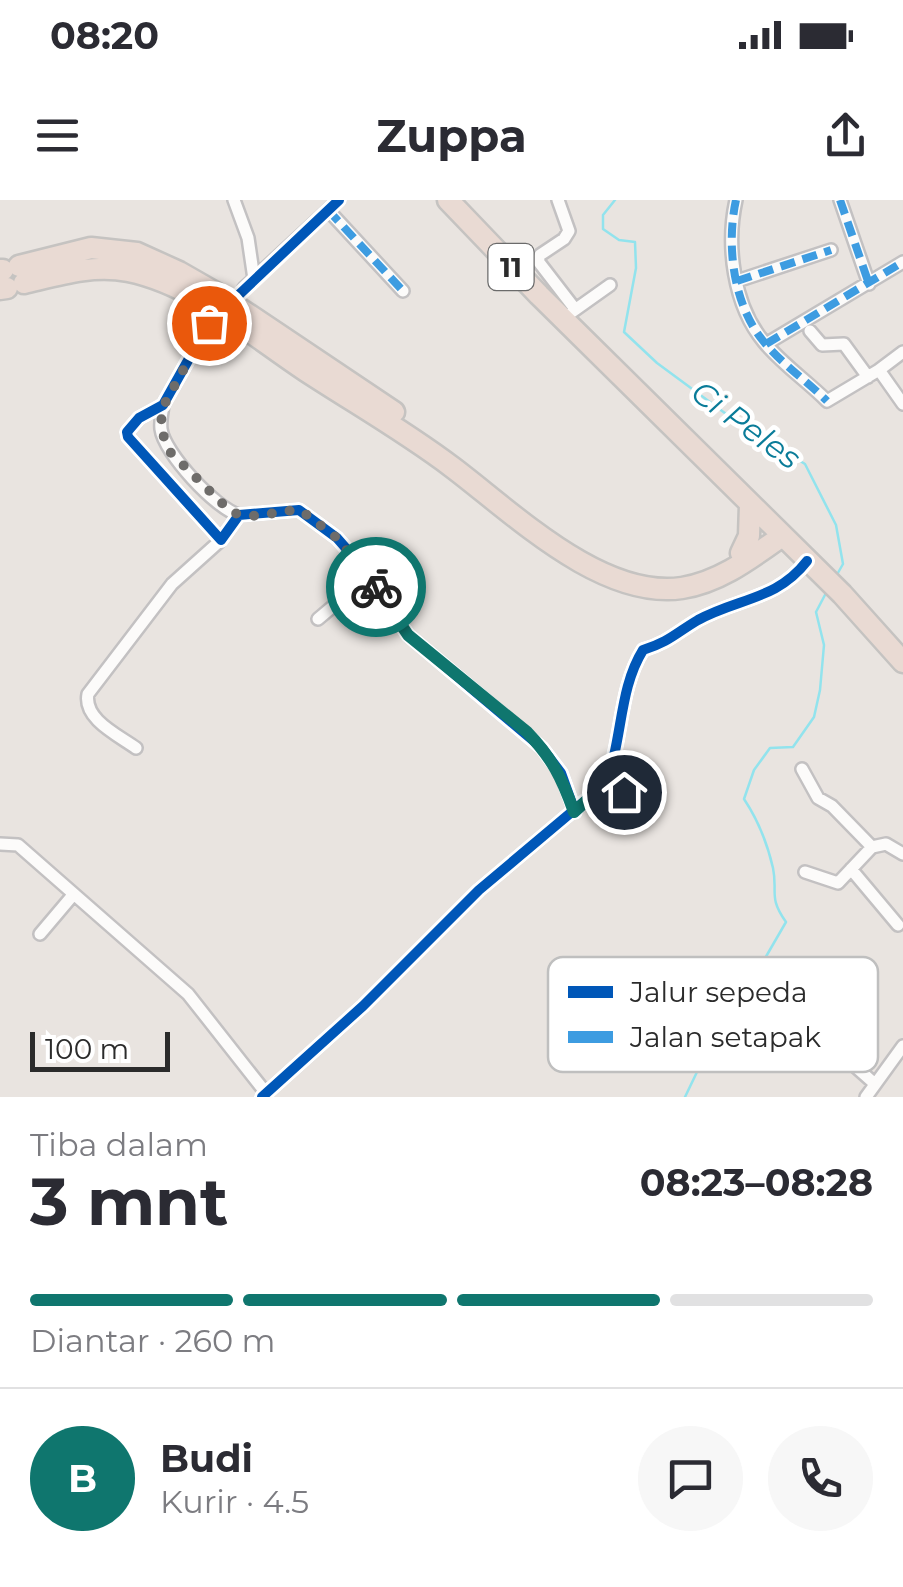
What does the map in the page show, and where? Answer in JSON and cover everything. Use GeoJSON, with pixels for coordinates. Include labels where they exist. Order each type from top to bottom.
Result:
{"type":"FeatureCollection","features":[{"type":"Feature","properties":{"kind":"highway","name":"11"},"geometry":{"type":"LineString","coordinates":[[448,200],[570,314],[903,662]]}},
{"type":"Feature","properties":{"kind":"highway"},"geometry":{"type":"LineString","coordinates":[[9,278],[91,248],[136,253],[221,296],[442,444],[569,539],[608,562],[653,574],[685,574],[743,557],[786,554],[814,567]]}},
{"type":"Feature","properties":{"kind":"highway"},"geometry":{"type":"LineString","coordinates":[[743,557],[749,536],[750,506]]}},
{"type":"Feature","properties":{"kind":"highway"},"geometry":{"type":"LineString","coordinates":[[743,557],[778,532]]}},
{"type":"Feature","properties":{"kind":"street"},"geometry":{"type":"LineString","coordinates":[[234,200],[248,238],[249,284],[340,200]]}},
{"type":"Feature","properties":{"kind":"street"},"geometry":{"type":"LineString","coordinates":[[558,200],[569,230],[564,239],[540,254],[538,262],[570,314],[610,285]]}},
{"type":"Feature","properties":{"kind":"street"},"geometry":{"type":"LineString","coordinates":[[736,200],[730,243],[749,318],[766,344],[827,401],[903,352]]}},
{"type":"Feature","properties":{"kind":"street"},"geometry":{"type":"LineString","coordinates":[[840,200],[869,284]]}},
{"type":"Feature","properties":{"kind":"street"},"geometry":{"type":"LineString","coordinates":[[328,210],[403,292]]}},
{"type":"Feature","properties":{"kind":"street"},"geometry":{"type":"LineString","coordinates":[[737,281],[831,250]]}},
{"type":"Feature","properties":{"kind":"street"},"geometry":{"type":"LineString","coordinates":[[382,266],[392,257]]}},
{"type":"Feature","properties":{"kind":"street"},"geometry":{"type":"LineString","coordinates":[[766,344],[903,262]]}},
{"type":"Feature","properties":{"kind":"street"},"geometry":{"type":"LineString","coordinates":[[888,273],[903,280]]}},
{"type":"Feature","properties":{"kind":"street"},"geometry":{"type":"LineString","coordinates":[[209,323],[164,405],[160,427],[170,452],[224,509],[239,515],[299,510],[337,538],[408,635],[542,748],[560,773],[574,812]]}},
{"type":"Feature","properties":{"kind":"street"},"geometry":{"type":"LineString","coordinates":[[810,331],[822,344],[844,344],[903,404]]}},
{"type":"Feature","properties":{"kind":"street"},"geometry":{"type":"LineString","coordinates":[[164,405],[139,418],[127,432],[128,438],[221,540]]}},
{"type":"Feature","properties":{"kind":"street"},"geometry":{"type":"LineString","coordinates":[[136,748],[90,713],[88,694],[172,584],[221,540],[239,515]]}},
{"type":"Feature","properties":{"kind":"street"},"geometry":{"type":"LineString","coordinates":[[0,844],[18,844],[188,994],[264,1095],[363,1006],[480,890],[605,784],[613,766],[632,676],[643,650],[662,646],[699,620],[780,588],[814,567]]}},
{"type":"Feature","properties":{"kind":"street"},"geometry":{"type":"LineString","coordinates":[[318,619],[344,597],[372,582]]}},
{"type":"Feature","properties":{"kind":"street"},"geometry":{"type":"LineString","coordinates":[[802,769],[818,798],[832,806],[872,847]]}},
{"type":"Feature","properties":{"kind":"street"},"geometry":{"type":"LineString","coordinates":[[605,784],[643,800]]}},
{"type":"Feature","properties":{"kind":"street"},"geometry":{"type":"LineString","coordinates":[[805,872],[838,882],[872,847],[886,844],[903,854]]}},
{"type":"Feature","properties":{"kind":"street"},"geometry":{"type":"LineString","coordinates":[[851,869],[898,925]]}},
{"type":"Feature","properties":{"kind":"street"},"geometry":{"type":"LineString","coordinates":[[40,934],[73,895]]}},
{"type":"Feature","properties":{"kind":"street"},"geometry":{"type":"LineString","coordinates":[[866,1097],[903,1046]]}},
{"type":"Feature","properties":{"kind":"street"},"geometry":{"type":"LineString","coordinates":[[861,1072],[875,1084]]}},
{"type":"Feature","properties":{"kind":"waterway","name":"Ci Peles"},"geometry":{"type":"LineString","coordinates":[[615,200],[603,215],[603,229],[619,240],[635,242],[636,268],[624,332],[657,363],[737,422],[805,464],[836,525],[843,564],[835,578]]}},
{"type":"Feature","properties":{"kind":"waterway","name":"Ci Peles"},"geometry":{"type":"LineString","coordinates":[[766,957],[786,922],[775,900],[773,868],[765,840],[744,799],[754,770],[770,748],[793,747],[814,717],[824,645],[816,612],[826,593]]}},
{"type":"Feature","properties":{"kind":"waterway","name":"Ci Peles"},"geometry":{"type":"LineString","coordinates":[[685,1097],[697,1072]]}},
{"type":"Feature","properties":{"kind":"marked path"},"geometry":{"type":"LineString","coordinates":[[736,200],[732,255],[745,311],[771,350],[827,401]]}},
{"type":"Feature","properties":{"kind":"marked path"},"geometry":{"type":"LineString","coordinates":[[840,200],[869,284]]}},
{"type":"Feature","properties":{"kind":"marked path"},"geometry":{"type":"LineString","coordinates":[[328,210],[403,291]]}},
{"type":"Feature","properties":{"kind":"marked path"},"geometry":{"type":"LineString","coordinates":[[737,281],[831,250]]}},
{"type":"Feature","properties":{"kind":"marked path"},"geometry":{"type":"LineString","coordinates":[[766,344],[903,262]]}},
{"type":"Feature","properties":{"kind":"marked path"},"geometry":{"type":"LineString","coordinates":[[605,784],[643,801]]}},
{"type":"Feature","properties":{"kind":"cycle path"},"geometry":{"type":"LineString","coordinates":[[339,200],[209,323],[163,405],[139,418],[127,432],[128,437],[221,540],[239,515],[299,510],[337,538],[408,635],[542,748],[561,773],[575,812]]}},
{"type":"Feature","properties":{"kind":"cycle path"},"geometry":{"type":"LineString","coordinates":[[262,1097],[363,1006],[479,890],[605,784],[629,682],[643,650],[698,620],[783,584],[807,561]]}},
{"type":"Feature","properties":{"kind":"way so far"},"geometry":{"type":"LineString","coordinates":[[209,323],[164,405],[160,427],[170,452],[232,513],[256,516],[303,512],[337,538],[376,587]]}},
{"type":"Feature","properties":{"kind":"route"},"geometry":{"type":"LineString","coordinates":[[376,587],[408,635],[542,748],[560,773],[574,812],[605,784],[624,792]]}}]}
